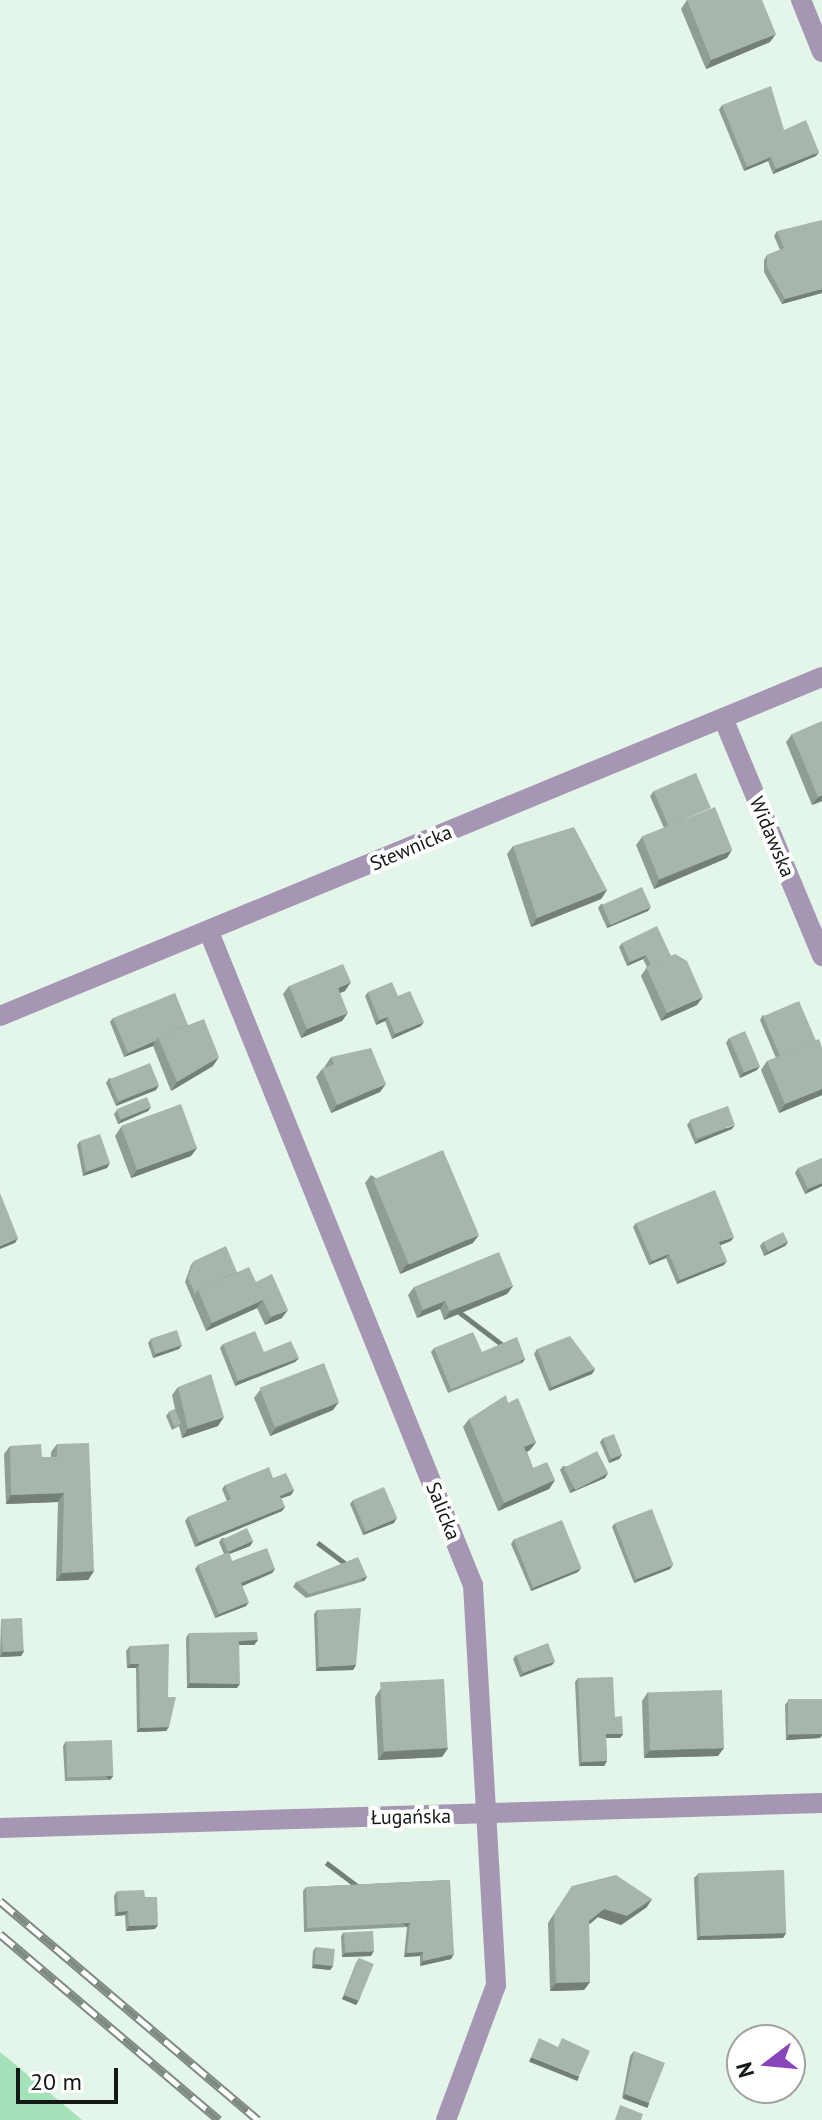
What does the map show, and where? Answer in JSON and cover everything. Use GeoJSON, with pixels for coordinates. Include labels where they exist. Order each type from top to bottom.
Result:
{"type":"FeatureCollection","features":[{"type":"Feature","properties":{"kind":"street"},"geometry":{"type":"LineString","coordinates":[[801,0],[822,52]]}},
{"type":"Feature","properties":{"kind":"street","name":"Stewnicka"},"geometry":{"type":"LineString","coordinates":[[0,1016],[822,677]]}},
{"type":"Feature","properties":{"kind":"street","name":"Widawska"},"geometry":{"type":"LineString","coordinates":[[723,718],[822,956]]}},
{"type":"Feature","properties":{"kind":"street","name":"Salicka"},"geometry":{"type":"LineString","coordinates":[[209,932],[473,1585],[496,1985],[446,2120]]}},
{"type":"Feature","properties":{"kind":"street","name":"Ługańska"},"geometry":{"type":"LineString","coordinates":[[0,1828],[822,1803]]}},
{"type":"Feature","properties":{"kind":"green space"},"geometry":{"type":"Polygon","coordinates":[[[0,2052],[39,2084],[82,2120],[0,2120],[0,2052]]]}},
{"type":"Feature","properties":{"kind":"building"},"geometry":{"type":"Polygon","coordinates":[[[687,0],[762,0],[776,34],[711,60],[687,0]]]}},
{"type":"Feature","properties":{"kind":"building"},"geometry":{"type":"Polygon","coordinates":[[[771,86],[784,130],[806,120],[819,152],[776,169],[771,157],[747,167],[722,105],[771,86]]]}},
{"type":"Feature","properties":{"kind":"building"},"geometry":{"type":"Polygon","coordinates":[[[822,220],[822,289],[785,299],[767,267],[767,255],[784,248],[777,231],[822,220]]]}},
{"type":"Feature","properties":{"kind":"building"},"geometry":{"type":"Polygon","coordinates":[[[822,721],[822,795],[818,797],[792,734],[822,721]]]}},
{"type":"Feature","properties":{"kind":"building"},"geometry":{"type":"Polygon","coordinates":[[[696,773],[711,808],[669,826],[654,791],[696,773]]]}},
{"type":"Feature","properties":{"kind":"building"},"geometry":{"type":"Polygon","coordinates":[[[715,807],[732,850],[659,879],[642,837],[715,807]]]}},
{"type":"Feature","properties":{"kind":"building"},"geometry":{"type":"Polygon","coordinates":[[[574,827],[607,890],[537,918],[513,846],[574,827]]]}},
{"type":"Feature","properties":{"kind":"building"},"geometry":{"type":"Polygon","coordinates":[[[642,887],[651,907],[611,925],[602,905],[642,887]]]}},
{"type":"Feature","properties":{"kind":"building"},"geometry":{"type":"Polygon","coordinates":[[[657,926],[671,956],[651,965],[646,955],[630,962],[622,943],[657,926]]]}},
{"type":"Feature","properties":{"kind":"building"},"geometry":{"type":"Polygon","coordinates":[[[675,954],[687,961],[703,997],[667,1013],[646,967],[675,954]]]}},
{"type":"Feature","properties":{"kind":"building"},"geometry":{"type":"Polygon","coordinates":[[[343,964],[351,982],[338,988],[348,1013],[307,1029],[289,986],[343,964]]]}},
{"type":"Feature","properties":{"kind":"building"},"geometry":{"type":"Polygon","coordinates":[[[392,982],[398,996],[410,991],[424,1022],[395,1034],[388,1017],[379,1020],[368,992],[392,982]]]}},
{"type":"Feature","properties":{"kind":"building"},"geometry":{"type":"Polygon","coordinates":[[[175,993],[188,1025],[128,1053],[113,1018],[175,993]]]}},
{"type":"Feature","properties":{"kind":"building"},"geometry":{"type":"Polygon","coordinates":[[[799,1001],[816,1041],[780,1056],[763,1016],[799,1001]]]}},
{"type":"Feature","properties":{"kind":"building"},"geometry":{"type":"Polygon","coordinates":[[[204,1019],[219,1057],[177,1082],[158,1037],[204,1019]]]}},
{"type":"Feature","properties":{"kind":"building"},"geometry":{"type":"Polygon","coordinates":[[[745,1031],[760,1066],[744,1073],[729,1038],[745,1031]]]}},
{"type":"Feature","properties":{"kind":"building"},"geometry":{"type":"Polygon","coordinates":[[[819,1039],[822,1048],[822,1089],[785,1104],[767,1061],[819,1039]]]}},
{"type":"Feature","properties":{"kind":"building"},"geometry":{"type":"Polygon","coordinates":[[[371,1048],[386,1084],[337,1105],[322,1069],[334,1064],[331,1057],[371,1048]]]}},
{"type":"Feature","properties":{"kind":"building"},"geometry":{"type":"Polygon","coordinates":[[[150,1063],[159,1085],[118,1102],[109,1079],[150,1063]]]}},
{"type":"Feature","properties":{"kind":"building"},"geometry":{"type":"Polygon","coordinates":[[[147,1097],[151,1107],[121,1120],[116,1109],[147,1097]]]}},
{"type":"Feature","properties":{"kind":"building"},"geometry":{"type":"Polygon","coordinates":[[[181,1104],[197,1148],[137,1170],[121,1126],[181,1104]]]}},
{"type":"Feature","properties":{"kind":"building"},"geometry":{"type":"Polygon","coordinates":[[[728,1106],[735,1125],[696,1139],[689,1120],[728,1106]]]}},
{"type":"Feature","properties":{"kind":"building"},"geometry":{"type":"Polygon","coordinates":[[[100,1134],[110,1163],[86,1172],[80,1141],[100,1134]]]}},
{"type":"Feature","properties":{"kind":"building"},"geometry":{"type":"Polygon","coordinates":[[[443,1150],[479,1235],[409,1264],[373,1180],[443,1150]]]}},
{"type":"Feature","properties":{"kind":"building"},"geometry":{"type":"Polygon","coordinates":[[[822,1158],[822,1183],[808,1189],[798,1168],[822,1158]]]}},
{"type":"Feature","properties":{"kind":"building"},"geometry":{"type":"Polygon","coordinates":[[[715,1190],[734,1237],[719,1242],[727,1261],[680,1280],[669,1254],[652,1261],[636,1223],[715,1190]]]}},
{"type":"Feature","properties":{"kind":"building"},"geometry":{"type":"Polygon","coordinates":[[[0,1193],[18,1238],[0,1246],[0,1193]]]}},
{"type":"Feature","properties":{"kind":"building"},"geometry":{"type":"Polygon","coordinates":[[[783,1232],[788,1242],[768,1252],[763,1242],[783,1232]]]}},
{"type":"Feature","properties":{"kind":"building"},"geometry":{"type":"Polygon","coordinates":[[[226,1246],[237,1272],[195,1294],[188,1278],[194,1261],[226,1246]]]}},
{"type":"Feature","properties":{"kind":"building"},"geometry":{"type":"Polygon","coordinates":[[[499,1252],[513,1286],[450,1311],[445,1301],[423,1310],[414,1287],[499,1252]]]}},
{"type":"Feature","properties":{"kind":"building"},"geometry":{"type":"Polygon","coordinates":[[[249,1267],[256,1282],[272,1274],[288,1310],[271,1317],[263,1300],[212,1323],[198,1290],[249,1267]]]}},
{"type":"Feature","properties":{"kind":"building"},"geometry":{"type":"Polygon","coordinates":[[[177,1330],[182,1345],[155,1354],[150,1339],[177,1330]]]}},
{"type":"Feature","properties":{"kind":"building"},"geometry":{"type":"Polygon","coordinates":[[[255,1331],[264,1352],[291,1341],[299,1358],[238,1381],[223,1344],[255,1331]]]}},
{"type":"Feature","properties":{"kind":"building"},"geometry":{"type":"Polygon","coordinates":[[[473,1332],[482,1352],[517,1337],[525,1359],[451,1389],[434,1348],[473,1332]]]}},
{"type":"Feature","properties":{"kind":"building"},"geometry":{"type":"Polygon","coordinates":[[[570,1336],[595,1369],[552,1387],[537,1349],[570,1336]]]}},
{"type":"Feature","properties":{"kind":"building"},"geometry":{"type":"Polygon","coordinates":[[[324,1363],[339,1402],[275,1427],[260,1388],[324,1363]]]}},
{"type":"Feature","properties":{"kind":"building"},"geometry":{"type":"Polygon","coordinates":[[[211,1374],[224,1417],[188,1429],[178,1387],[211,1374]]]}},
{"type":"Feature","properties":{"kind":"building"},"geometry":{"type":"Polygon","coordinates":[[[506,1395],[508,1403],[518,1398],[536,1442],[524,1447],[533,1468],[547,1462],[555,1480],[504,1503],[469,1419],[506,1395]]]}},
{"type":"Feature","properties":{"kind":"building"},"geometry":{"type":"Polygon","coordinates":[[[175,1409],[181,1424],[175,1426],[169,1412],[175,1409]]]}},
{"type":"Feature","properties":{"kind":"building"},"geometry":{"type":"Polygon","coordinates":[[[614,1434],[622,1455],[611,1459],[603,1438],[614,1434]]]}},
{"type":"Feature","properties":{"kind":"building"},"geometry":{"type":"Polygon","coordinates":[[[89,1443],[94,1571],[62,1573],[64,1493],[11,1495],[10,1446],[41,1444],[42,1457],[57,1457],[57,1444],[89,1443]]]}},
{"type":"Feature","properties":{"kind":"building"},"geometry":{"type":"Polygon","coordinates":[[[597,1451],[608,1473],[575,1490],[564,1468],[597,1451]]]}},
{"type":"Feature","properties":{"kind":"building"},"geometry":{"type":"Polygon","coordinates":[[[269,1467],[273,1478],[286,1473],[294,1490],[280,1496],[285,1507],[199,1542],[188,1517],[231,1499],[225,1485],[269,1467]]]}},
{"type":"Feature","properties":{"kind":"building"},"geometry":{"type":"Polygon","coordinates":[[[384,1487],[397,1518],[366,1532],[353,1500],[384,1487]]]}},
{"type":"Feature","properties":{"kind":"building"},"geometry":{"type":"Polygon","coordinates":[[[652,1509],[674,1565],[636,1579],[615,1523],[652,1509]]]}},
{"type":"Feature","properties":{"kind":"building"},"geometry":{"type":"Polygon","coordinates":[[[562,1520],[581,1568],[533,1588],[514,1539],[562,1520]]]}},
{"type":"Feature","properties":{"kind":"building"},"geometry":{"type":"Polygon","coordinates":[[[247,1528],[253,1541],[228,1552],[223,1539],[247,1528]]]}},
{"type":"Feature","properties":{"kind":"building"},"geometry":{"type":"Polygon","coordinates":[[[267,1548],[275,1569],[241,1583],[249,1602],[219,1614],[198,1565],[229,1552],[232,1561],[267,1548]]]}},
{"type":"Feature","properties":{"kind":"building"},"geometry":{"type":"Polygon","coordinates":[[[358,1557],[367,1577],[309,1594],[296,1582],[358,1557]]]}},
{"type":"Feature","properties":{"kind":"building"},"geometry":{"type":"Polygon","coordinates":[[[361,1608],[356,1665],[319,1667],[317,1610],[361,1608]]]}},
{"type":"Feature","properties":{"kind":"building"},"geometry":{"type":"Polygon","coordinates":[[[22,1618],[24,1651],[3,1652],[1,1619],[22,1618]]]}},
{"type":"Feature","properties":{"kind":"building"},"geometry":{"type":"Polygon","coordinates":[[[257,1632],[258,1640],[239,1641],[240,1684],[190,1683],[189,1633],[257,1632]]]}},
{"type":"Feature","properties":{"kind":"building"},"geometry":{"type":"Polygon","coordinates":[[[548,1643],[555,1661],[523,1673],[516,1655],[548,1643]]]}},
{"type":"Feature","properties":{"kind":"building"},"geometry":{"type":"Polygon","coordinates":[[[169,1644],[168,1697],[176,1697],[169,1727],[140,1728],[139,1664],[130,1664],[130,1646],[169,1644]]]}},
{"type":"Feature","properties":{"kind":"building"},"geometry":{"type":"Polygon","coordinates":[[[613,1677],[615,1717],[622,1716],[623,1734],[606,1734],[607,1761],[582,1762],[578,1678],[613,1677]]]}},
{"type":"Feature","properties":{"kind":"building"},"geometry":{"type":"Polygon","coordinates":[[[444,1679],[448,1748],[384,1751],[380,1682],[444,1679]]]}},
{"type":"Feature","properties":{"kind":"building"},"geometry":{"type":"Polygon","coordinates":[[[722,1690],[724,1748],[650,1751],[648,1693],[722,1690]]]}},
{"type":"Feature","properties":{"kind":"building"},"geometry":{"type":"Polygon","coordinates":[[[788,1699],[822,1699],[822,1734],[788,1734],[788,1699]]]}},
{"type":"Feature","properties":{"kind":"building"},"geometry":{"type":"Polygon","coordinates":[[[112,1740],[113,1776],[67,1778],[66,1742],[112,1740]]]}},
{"type":"Feature","properties":{"kind":"building"},"geometry":{"type":"Polygon","coordinates":[[[784,1870],[786,1933],[700,1936],[698,1873],[784,1870]]]}},
{"type":"Feature","properties":{"kind":"building"},"geometry":{"type":"Polygon","coordinates":[[[616,1875],[652,1899],[627,1916],[604,1909],[589,1921],[590,1982],[556,1983],[554,1914],[572,1886],[616,1875]]]}},
{"type":"Feature","properties":{"kind":"building"},"geometry":{"type":"Polygon","coordinates":[[[450,1880],[454,1954],[423,1961],[423,1952],[407,1953],[410,1923],[307,1928],[306,1887],[450,1880]]]}},
{"type":"Feature","properties":{"kind":"building"},"geometry":{"type":"Polygon","coordinates":[[[144,1890],[145,1897],[157,1897],[158,1925],[129,1926],[128,1911],[118,1912],[117,1891],[144,1890]]]}},
{"type":"Feature","properties":{"kind":"building"},"geometry":{"type":"Polygon","coordinates":[[[373,1931],[374,1951],[345,1952],[344,1933],[373,1931]]]}},
{"type":"Feature","properties":{"kind":"building"},"geometry":{"type":"Polygon","coordinates":[[[316,1947],[335,1949],[333,1966],[314,1964],[316,1947]]]}},
{"type":"Feature","properties":{"kind":"building"},"geometry":{"type":"Polygon","coordinates":[[[359,1958],[374,1964],[359,2001],[344,1995],[359,1958]]]}},
{"type":"Feature","properties":{"kind":"building"},"geometry":{"type":"Polygon","coordinates":[[[539,2038],[558,2047],[562,2038],[590,2051],[579,2076],[531,2057],[539,2038]]]}},
{"type":"Feature","properties":{"kind":"building"},"geometry":{"type":"Polygon","coordinates":[[[634,2051],[665,2063],[649,2103],[625,2094],[634,2051]]]}},
{"type":"Feature","properties":{"kind":"building"},"geometry":{"type":"Polygon","coordinates":[[[620,2105],[643,2114],[641,2120],[615,2120],[620,2105]]]}},
{"type":"Feature","properties":{"kind":"railway"},"geometry":{"type":"LineString","coordinates":[[0,1901],[258,2120]]}},
{"type":"Feature","properties":{"kind":"railway"},"geometry":{"type":"LineString","coordinates":[[0,1934],[219,2120]]}}]}
